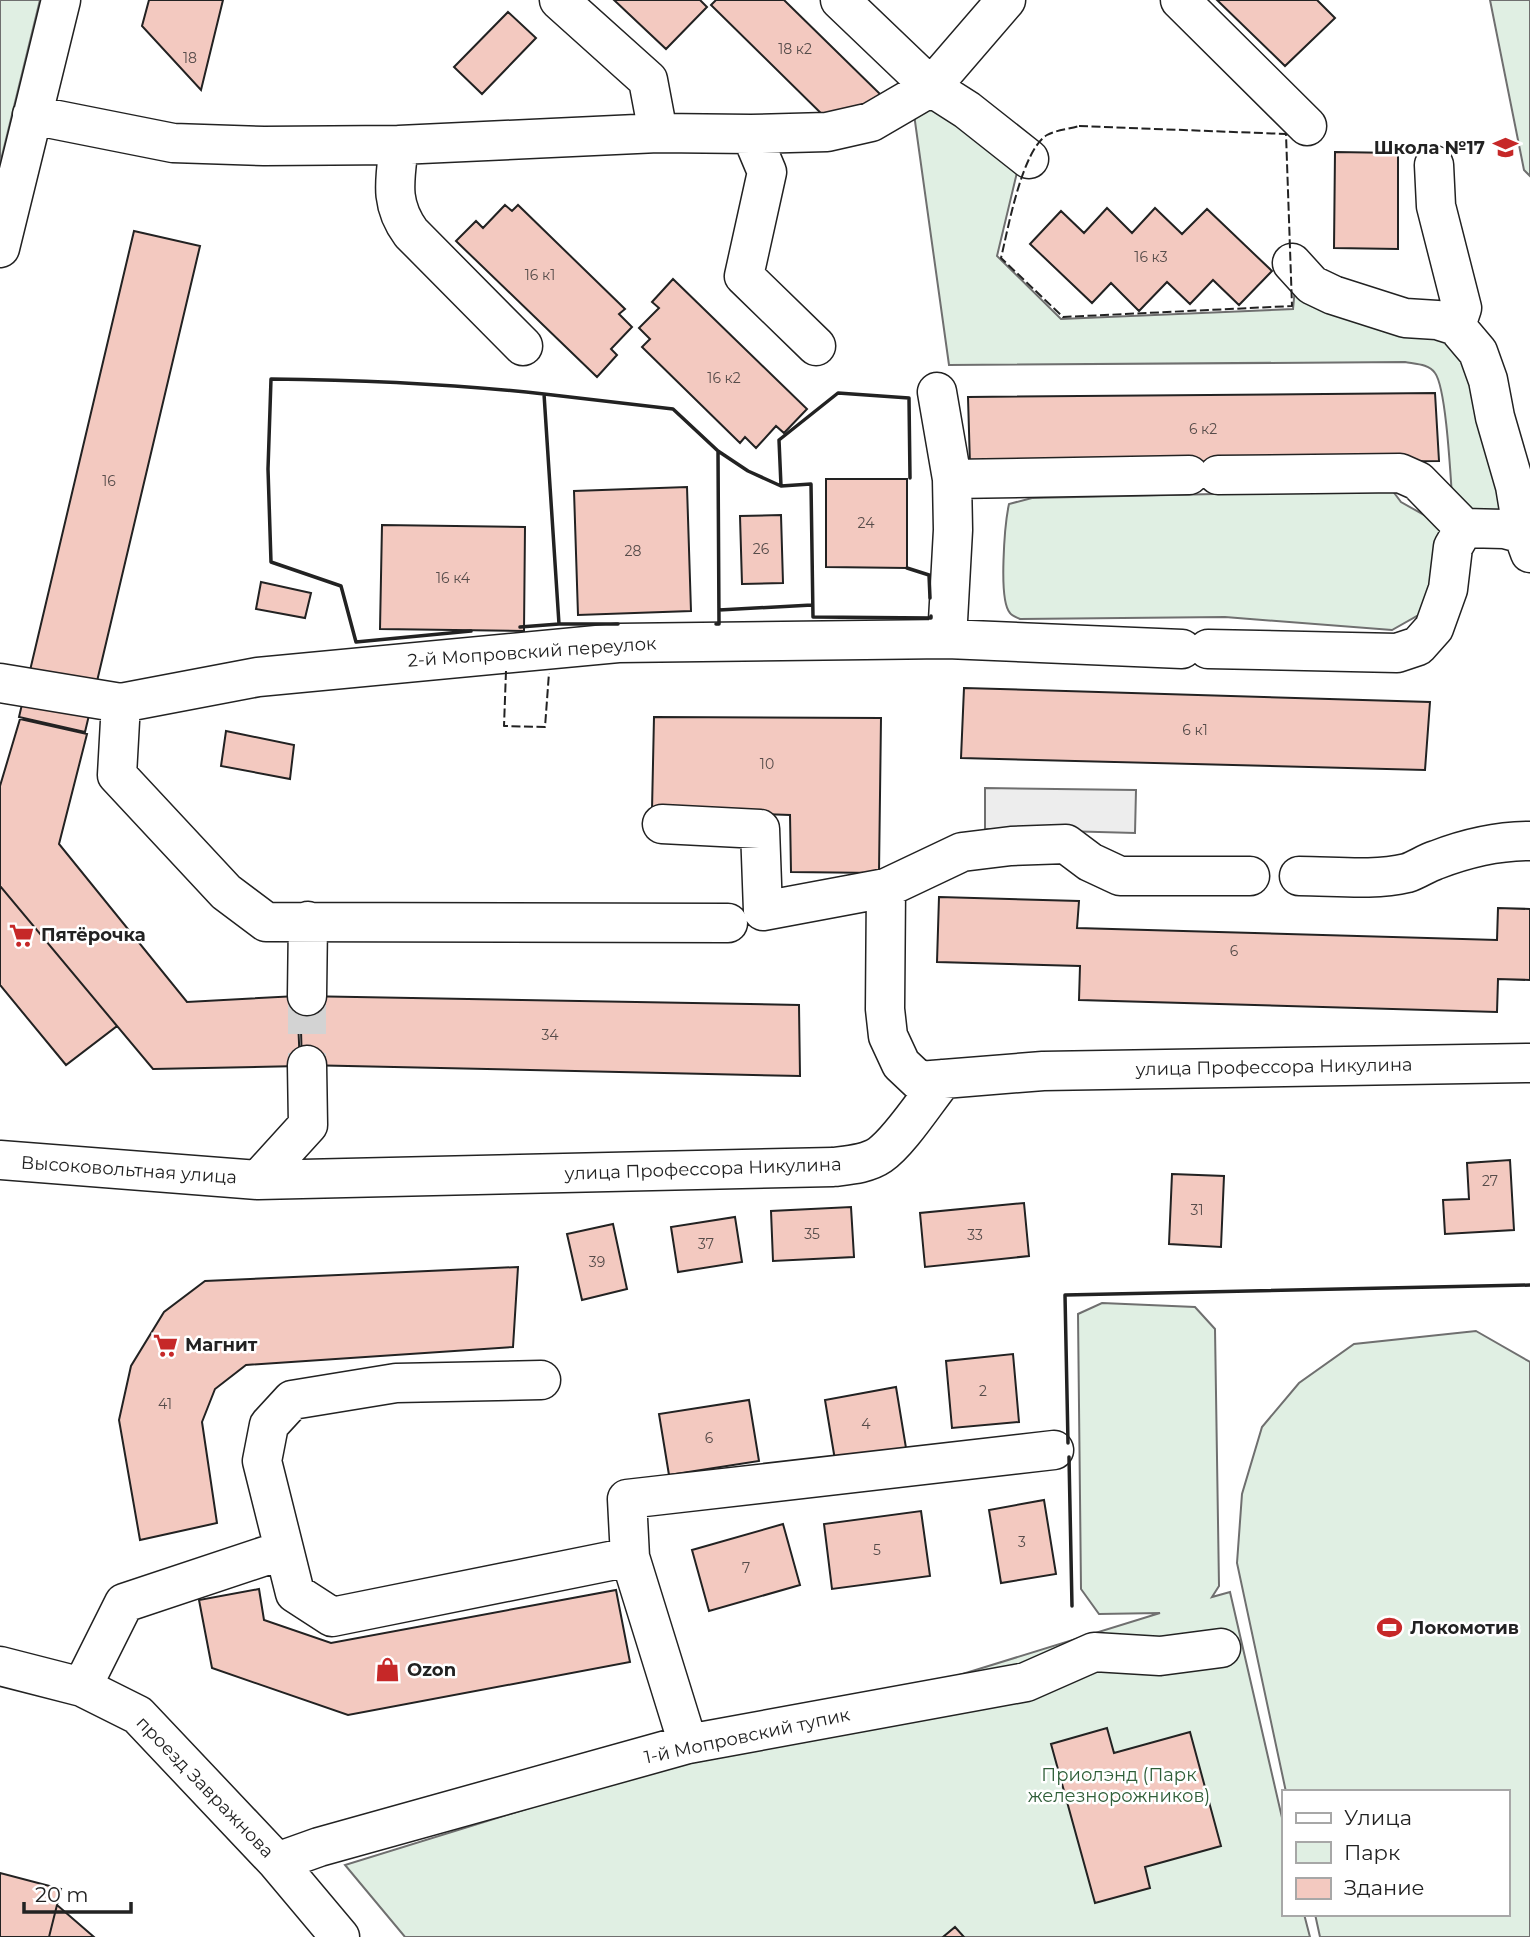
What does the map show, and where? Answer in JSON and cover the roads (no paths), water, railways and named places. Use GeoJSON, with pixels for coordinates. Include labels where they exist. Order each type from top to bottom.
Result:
{"type":"FeatureCollection","features":[{"type":"Feature","properties":{"kind":"street"},"geometry":{"type":"LineString","coordinates":[[0,248],[61,0]]}},
{"type":"Feature","properties":{"kind":"street"},"geometry":{"type":"LineString","coordinates":[[559,0],[648,80],[658,133]]}},
{"type":"Feature","properties":{"kind":"street"},"geometry":{"type":"LineString","coordinates":[[840,0],[931,87],[967,110],[1029,159]]}},
{"type":"Feature","properties":{"kind":"street"},"geometry":{"type":"LineString","coordinates":[[32,115],[173,143],[264,146],[399,145],[658,133],[827,132],[871,122],[931,87],[1006,0]]}},
{"type":"Feature","properties":{"kind":"street"},"geometry":{"type":"LineString","coordinates":[[1180,0],[1307,126]]}},
{"type":"Feature","properties":{"kind":"street"},"geometry":{"type":"LineString","coordinates":[[751,134],[767,172],[744,276],[816,346]]}},
{"type":"Feature","properties":{"kind":"street"},"geometry":{"type":"LineString","coordinates":[[399,145],[393,192],[401,219],[416,238],[523,346]]}},
{"type":"Feature","properties":{"kind":"street"},"geometry":{"type":"LineString","coordinates":[[1434,165],[1436,206],[1462,308],[1456,326]]}},
{"type":"Feature","properties":{"kind":"street"},"geometry":{"type":"LineString","coordinates":[[1292,263],[1312,285],[1333,295],[1405,318],[1437,320],[1456,326],[1478,352],[1488,380],[1527,544]]}},
{"type":"Feature","properties":{"kind":"street"},"geometry":{"type":"LineString","coordinates":[[937,391],[951,479],[953,530],[947,639]]}},
{"type":"Feature","properties":{"kind":"street"},"geometry":{"type":"LineString","coordinates":[[951,479],[1400,473],[1418,481],[1464,528],[1504,529],[1527,544]]}},
{"type":"Feature","properties":{"kind":"street","name":"2-й Мопровский переулок"},"geometry":{"type":"LineString","coordinates":[[121,703],[258,677],[618,643],[947,639],[1195,649],[1397,653],[1418,646],[1434,628],[1448,589],[1453,547],[1464,528]]}},
{"type":"Feature","properties":{"kind":"street"},"geometry":{"type":"LineString","coordinates":[[0,683],[121,703],[117,775],[226,891],[266,922],[729,923]]}},
{"type":"Feature","properties":{"kind":"street"},"geometry":{"type":"LineString","coordinates":[[662,824],[760,829],[762,911],[886,888],[962,852],[1011,846],[1066,844],[1090,862],[1120,876],[1250,876]]}},
{"type":"Feature","properties":{"kind":"street"},"geometry":{"type":"LineString","coordinates":[[1299,876],[1385,876],[1408,873],[1429,862],[1472,847],[1501,841],[1530,841]]}},
{"type":"Feature","properties":{"kind":"street"},"geometry":{"type":"LineString","coordinates":[[886,888],[884,1009],[888,1036],[901,1064],[919,1081],[943,1079]]}},
{"type":"Feature","properties":{"kind":"street"},"geometry":{"type":"LineString","coordinates":[[306,996],[308,922]]}},
{"type":"Feature","properties":{"kind":"street","name":"улица Профессора Никулина"},"geometry":{"type":"LineString","coordinates":[[258,1180],[805,1168],[856,1164],[880,1156],[899,1137],[943,1079],[1044,1071],[1530,1063]]}},
{"type":"Feature","properties":{"kind":"street"},"geometry":{"type":"LineString","coordinates":[[258,1180],[308,1125],[307,1065]]}},
{"type":"Feature","properties":{"kind":"street","name":"Высоковольтная улица"},"geometry":{"type":"LineString","coordinates":[[0,1160],[258,1180]]}},
{"type":"Feature","properties":{"kind":"street"},"geometry":{"type":"LineString","coordinates":[[541,1380],[396,1383],[292,1399],[270,1425],[262,1461],[295,1593],[332,1617],[631,1558]]}},
{"type":"Feature","properties":{"kind":"street"},"geometry":{"type":"LineString","coordinates":[[688,1744],[631,1558],[627,1499],[1054,1450]]}},
{"type":"Feature","properties":{"kind":"street"},"geometry":{"type":"LineString","coordinates":[[82,1687],[124,1603],[283,1550]]}},
{"type":"Feature","properties":{"kind":"street","name":"1-й Мопровский тупик"},"geometry":{"type":"LineString","coordinates":[[277,1862],[318,1847],[688,1744],[1026,1682],[1094,1652],[1160,1656],[1221,1648]]}},
{"type":"Feature","properties":{"kind":"street","name":"проезд Завражнова"},"geometry":{"type":"LineString","coordinates":[[0,1666],[82,1687],[138,1715],[277,1862],[340,1937]]}},
{"type":"Feature","properties":{"kind":"tunnel"},"geometry":{"type":"LineString","coordinates":[[307,996],[307,1065]]}},
{"type":"Feature","properties":{"kind":"place","name":"Школа №17"},"geometry":{"type":"Point","coordinates":[1505,148]}},
{"type":"Feature","properties":{"kind":"place","name":"Пятёрочка"},"geometry":{"type":"Point","coordinates":[21,935]}},
{"type":"Feature","properties":{"kind":"place","name":"Магнит"},"geometry":{"type":"Point","coordinates":[165,1345]}},
{"type":"Feature","properties":{"kind":"place","name":"Локомотив"},"geometry":{"type":"Point","coordinates":[1390,1628]}},
{"type":"Feature","properties":{"kind":"place","name":"Ozon"},"geometry":{"type":"Point","coordinates":[387,1670]}},
{"type":"Feature","properties":{"kind":"park label","name":"Приолэнд (Парк железнорожников)"},"geometry":{"type":"Point","coordinates":[1119,1785]}}]}
